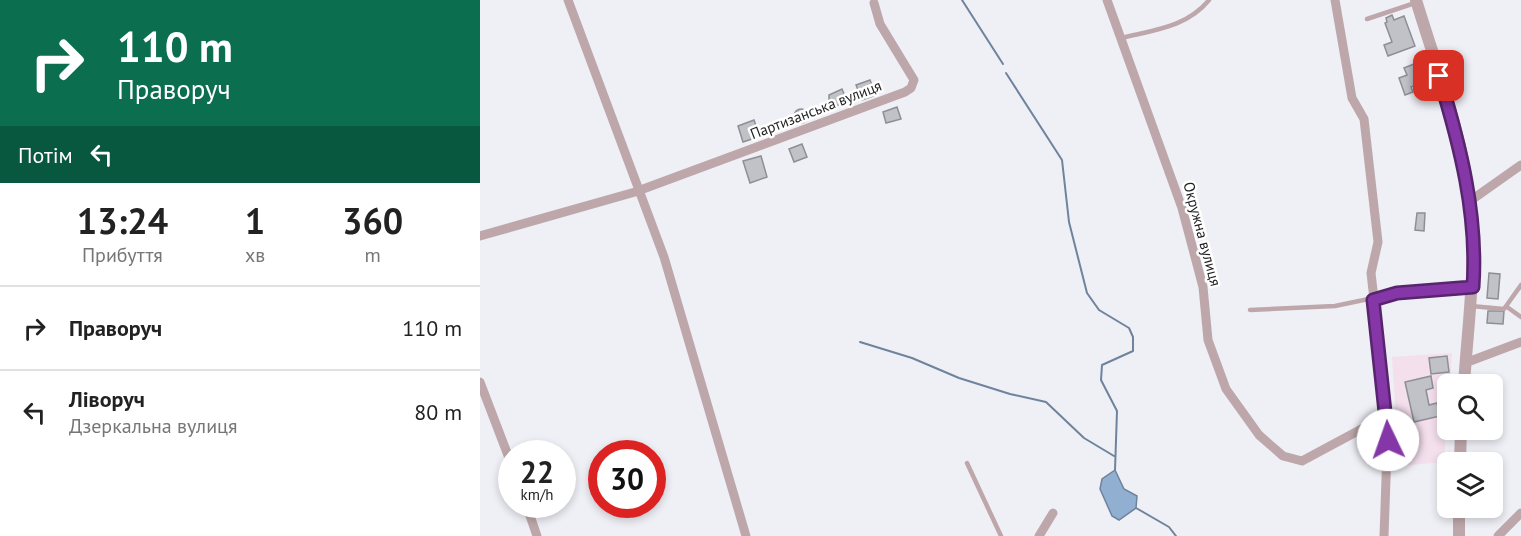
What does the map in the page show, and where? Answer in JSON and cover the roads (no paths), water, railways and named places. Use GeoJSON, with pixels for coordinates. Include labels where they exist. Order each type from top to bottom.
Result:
{"type":"FeatureCollection","features":[{"type":"Feature","properties":{"kind":"street"},"geometry":{"type":"LineString","coordinates":[[568,0],[664,257],[746,536]]}},
{"type":"Feature","properties":{"kind":"street","name":"Окружна вулиця"},"geometry":{"type":"LineString","coordinates":[[1107,0],[1182,208],[1203,287],[1212,350],[1226,389],[1259,435],[1282,456],[1302,461],[1369,424],[1388,422]]}},
{"type":"Feature","properties":{"kind":"street"},"geometry":{"type":"LineString","coordinates":[[1335,0],[1352,98],[1364,119],[1378,242],[1371,273],[1388,422],[1384,536]]}},
{"type":"Feature","properties":{"kind":"street"},"geometry":{"type":"LineString","coordinates":[[1416,1],[1453,121],[1470,201],[1473,287],[1464,374]]}},
{"type":"Feature","properties":{"kind":"street","name":"Партизанська вулиця"},"geometry":{"type":"LineString","coordinates":[[480,236],[640,190],[770,143],[911,88],[914,80],[910,70],[880,24],[874,3]]}},
{"type":"Feature","properties":{"kind":"street"},"geometry":{"type":"LineString","coordinates":[[1470,201],[1521,165]]}},
{"type":"Feature","properties":{"kind":"street"},"geometry":{"type":"LineString","coordinates":[[1465,363],[1521,342]]}},
{"type":"Feature","properties":{"kind":"street"},"geometry":{"type":"LineString","coordinates":[[480,382],[502,440]]}},
{"type":"Feature","properties":{"kind":"street"},"geometry":{"type":"LineString","coordinates":[[1039,536],[1053,513]]}},
{"type":"Feature","properties":{"kind":"street"},"geometry":{"type":"LineString","coordinates":[[1498,536],[1521,513]]}},
{"type":"Feature","properties":{"kind":"street"},"geometry":{"type":"LineString","coordinates":[[531,518],[537,536]]}},
{"type":"Feature","properties":{"kind":"street"},"geometry":{"type":"LineString","coordinates":[[1459,518],[1459,536]]}},
{"type":"Feature","properties":{"kind":"lane"},"geometry":{"type":"LineString","coordinates":[[1122,38],[1186,21],[1199,12],[1209,0]]}},
{"type":"Feature","properties":{"kind":"lane"},"geometry":{"type":"LineString","coordinates":[[1367,19],[1416,1]]}},
{"type":"Feature","properties":{"kind":"lane"},"geometry":{"type":"LineString","coordinates":[[1507,307],[1521,285]]}},
{"type":"Feature","properties":{"kind":"lane"},"geometry":{"type":"LineString","coordinates":[[1250,310],[1335,306],[1373,300],[1397,293],[1473,287]]}},
{"type":"Feature","properties":{"kind":"lane"},"geometry":{"type":"LineString","coordinates":[[1471,306],[1495,309],[1507,307],[1521,317]]}},
{"type":"Feature","properties":{"kind":"lane"},"geometry":{"type":"LineString","coordinates":[[967,463],[1001,536]]}},
{"type":"Feature","properties":{"kind":"water"},"geometry":{"type":"Polygon","coordinates":[[[1115,470],[1124,489],[1137,496],[1136,508],[1119,520],[1112,516],[1100,489],[1102,479],[1115,470]]]}},
{"type":"Feature","properties":{"kind":"waterway"},"geometry":{"type":"LineString","coordinates":[[962,0],[1003,64]]}},
{"type":"Feature","properties":{"kind":"waterway"},"geometry":{"type":"LineString","coordinates":[[1006,73],[1062,160],[1069,222],[1087,293],[1099,310],[1129,328],[1133,337],[1133,351],[1102,365],[1101,380],[1117,411],[1115,470]]}},
{"type":"Feature","properties":{"kind":"waterway"},"geometry":{"type":"LineString","coordinates":[[860,342],[912,358],[959,378],[1010,394],[1046,402],[1084,438],[1114,456]]}},
{"type":"Feature","properties":{"kind":"waterway"},"geometry":{"type":"LineString","coordinates":[[1136,508],[1169,527],[1176,536]]}}]}
